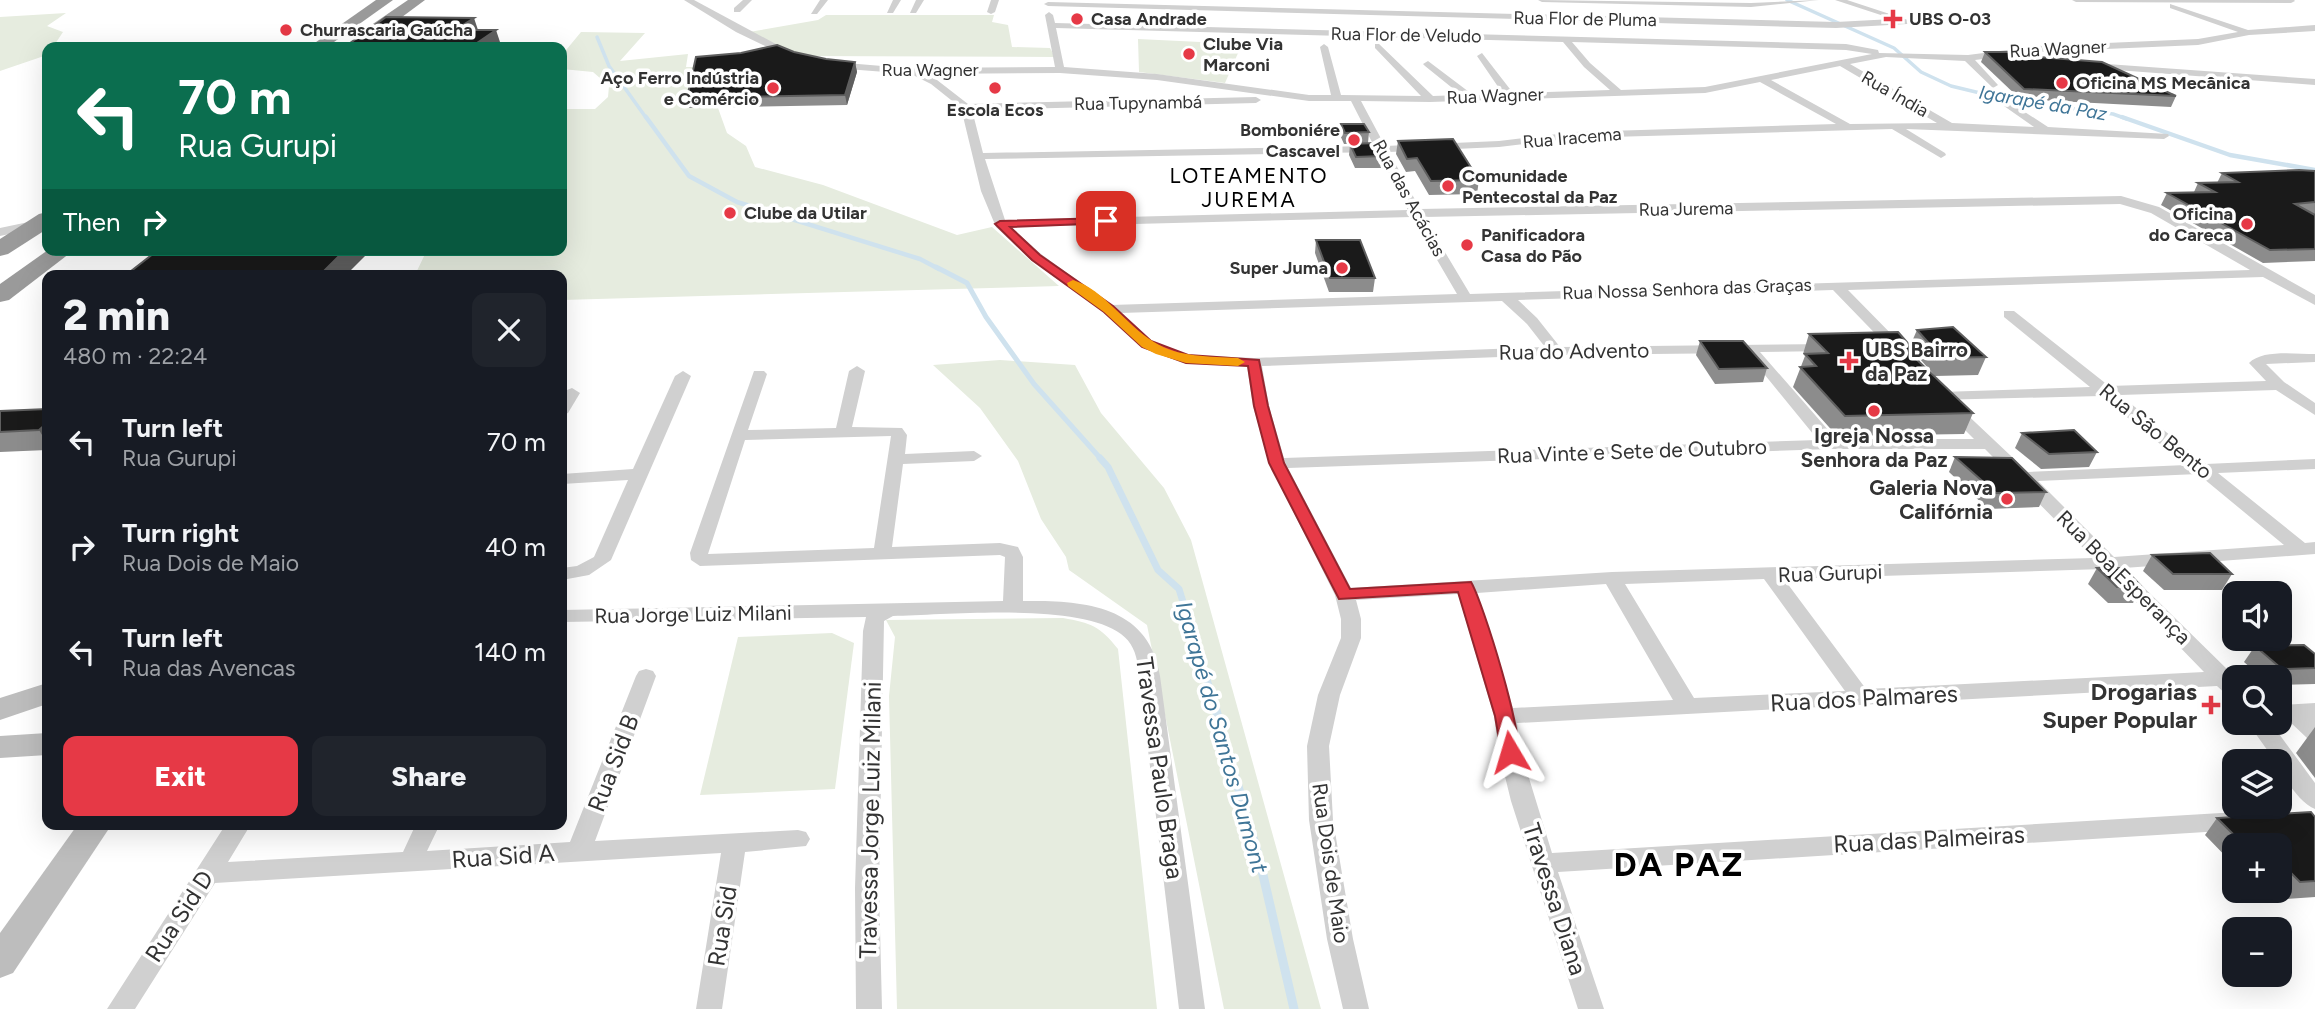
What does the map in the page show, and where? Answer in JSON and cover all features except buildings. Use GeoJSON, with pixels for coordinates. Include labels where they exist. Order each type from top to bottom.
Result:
{"type":"FeatureCollection","features":[{"type":"Feature","properties":{"kind":"highway"},"geometry":{"type":"LineString","coordinates":[[324,42],[386,0]]}},
{"type":"Feature","properties":{"kind":"highway"},"geometry":{"type":"LineString","coordinates":[[359,40],[418,0]]}},
{"type":"Feature","properties":{"kind":"highway"},"geometry":{"type":"LineString","coordinates":[[1,246],[42,226]]}},
{"type":"Feature","properties":{"kind":"highway"},"geometry":{"type":"LineString","coordinates":[[0,293],[42,251]]}},
{"type":"Feature","properties":{"kind":"highway"},"geometry":{"type":"LineString","coordinates":[[0,293],[54,256]]}},
{"type":"Feature","properties":{"kind":"street"},"geometry":{"type":"LineString","coordinates":[[688,0],[777,50],[804,59]]}},
{"type":"Feature","properties":{"kind":"street"},"geometry":{"type":"LineString","coordinates":[[737,10],[748,0]]}},
{"type":"Feature","properties":{"kind":"street"},"geometry":{"type":"LineString","coordinates":[[814,12],[824,0]]}},
{"type":"Feature","properties":{"kind":"street"},"geometry":{"type":"LineString","coordinates":[[890,11],[897,0]]}},
{"type":"Feature","properties":{"kind":"street"},"geometry":{"type":"LineString","coordinates":[[913,11],[920,0]]}},
{"type":"Feature","properties":{"kind":"street"},"geometry":{"type":"LineString","coordinates":[[990,12],[995,0]]}},
{"type":"Feature","properties":{"kind":"street"},"geometry":{"type":"LineString","coordinates":[[1330,0],[1337,12]]}},
{"type":"Feature","properties":{"kind":"street"},"geometry":{"type":"LineString","coordinates":[[1542,0],[1786,4],[1815,0]]}},
{"type":"Feature","properties":{"kind":"street"},"geometry":{"type":"LineString","coordinates":[[1547,0],[1601,40]]}},
{"type":"Feature","properties":{"kind":"street","name":"Rua Flor de Pluma"},"geometry":{"type":"LineString","coordinates":[[1048,2],[1836,25],[1907,21],[1839,0]]}},
{"type":"Feature","properties":{"kind":"street"},"geometry":{"type":"LineString","coordinates":[[2076,0],[2290,0]]}},
{"type":"Feature","properties":{"kind":"street"},"geometry":{"type":"LineString","coordinates":[[2158,1],[2249,32]]}},
{"type":"Feature","properties":{"kind":"street"},"geometry":{"type":"LineString","coordinates":[[1048,2],[1060,70]]}},
{"type":"Feature","properties":{"kind":"street","name":"Rua Flor de Veludo"},"geometry":{"type":"LineString","coordinates":[[1051,25],[1846,47],[1889,54]]}},
{"type":"Feature","properties":{"kind":"street","name":"Rua Wagner"},"geometry":{"type":"LineString","coordinates":[[828,64],[906,71],[1060,70],[1157,77],[1309,98],[1430,99],[1705,90],[1889,54],[1968,58],[2037,50],[2198,42],[2249,32],[2315,28]]}},
{"type":"Feature","properties":{"kind":"street"},"geometry":{"type":"LineString","coordinates":[[1566,40],[1587,65],[1619,93]]}},
{"type":"Feature","properties":{"kind":"street"},"geometry":{"type":"LineString","coordinates":[[1378,46],[1430,99]]}},
{"type":"Feature","properties":{"kind":"street"},"geometry":{"type":"LineString","coordinates":[[1324,47],[1337,99]]}},
{"type":"Feature","properties":{"kind":"street"},"geometry":{"type":"LineString","coordinates":[[1482,56],[1510,96]]}},
{"type":"Feature","properties":{"kind":"street"},"geometry":{"type":"LineString","coordinates":[[1968,58],[2033,62]]}},
{"type":"Feature","properties":{"kind":"street"},"geometry":{"type":"LineString","coordinates":[[1968,58],[1993,85]]}},
{"type":"Feature","properties":{"kind":"street","name":"Rua Índia"},"geometry":{"type":"LineString","coordinates":[[1840,63],[1950,126]]}},
{"type":"Feature","properties":{"kind":"street"},"geometry":{"type":"LineString","coordinates":[[1428,64],[1469,97]]}},
{"type":"Feature","properties":{"kind":"street"},"geometry":{"type":"LineString","coordinates":[[2085,65],[2315,82]]}},
{"type":"Feature","properties":{"kind":"street"},"geometry":{"type":"LineString","coordinates":[[906,71],[934,82],[966,107],[987,191],[1000,224]]}},
{"type":"Feature","properties":{"kind":"street"},"geometry":{"type":"LineString","coordinates":[[1762,79],[1848,127]]}},
{"type":"Feature","properties":{"kind":"street","name":"Rua Tupynambá"},"geometry":{"type":"LineString","coordinates":[[966,107],[1309,98]]}},
{"type":"Feature","properties":{"kind":"street","name":"Rua das Acácias"},"geometry":{"type":"LineString","coordinates":[[1355,100],[1416,213],[1465,296]]}},
{"type":"Feature","properties":{"kind":"street"},"geometry":{"type":"LineString","coordinates":[[2008,104],[2048,132]]}},
{"type":"Feature","properties":{"kind":"street"},"geometry":{"type":"LineString","coordinates":[[1894,126],[1941,155]]}},
{"type":"Feature","properties":{"kind":"street","name":"Rua Iracema"},"geometry":{"type":"LineString","coordinates":[[980,156],[1382,149],[1499,144],[1575,135],[1894,126],[2164,136]]}},
{"type":"Feature","properties":{"kind":"street","name":"Rua Jurema"},"geometry":{"type":"LineString","coordinates":[[1000,224],[2117,197],[2155,210],[2315,301]]}},
{"type":"Feature","properties":{"kind":"street","name":"Rua do Advento"},"geometry":{"type":"LineString","coordinates":[[1000,224],[1036,257],[1108,309],[1147,344],[1186,359],[1254,362],[1556,351],[1841,346]]}},
{"type":"Feature","properties":{"kind":"street","name":"Rua Nossa Senhora das Graças"},"geometry":{"type":"LineString","coordinates":[[1108,309],[2267,273]]}},
{"type":"Feature","properties":{"kind":"street"},"geometry":{"type":"LineString","coordinates":[[1835,285],[1888,346],[1913,366]]}},
{"type":"Feature","properties":{"kind":"street"},"geometry":{"type":"LineString","coordinates":[[1504,295],[1532,321],[1556,351]]}},
{"type":"Feature","properties":{"kind":"street","name":"Rua São Bento"},"geometry":{"type":"LineString","coordinates":[[2009,314],[2308,549]]}},
{"type":"Feature","properties":{"kind":"street"},"geometry":{"type":"LineString","coordinates":[[1747,348],[1831,444]]}},
{"type":"Feature","properties":{"kind":"street"},"geometry":{"type":"LineString","coordinates":[[2315,358],[2262,360],[2256,363],[2279,385],[2315,411]]}},
{"type":"Feature","properties":{"kind":"street","name":"Rua Dois de Maio"},"geometry":{"type":"LineString","coordinates":[[1254,362],[1261,406],[1277,463],[1345,595],[1351,619],[1351,638],[1329,695],[1318,746],[1321,820],[1340,939],[1356,1009]]}},
{"type":"Feature","properties":{"kind":"street"},"geometry":{"type":"LineString","coordinates":[[843,431],[857,371]]}},
{"type":"Feature","properties":{"kind":"street"},"geometry":{"type":"LineString","coordinates":[[759,374],[699,553],[700,560],[1000,549],[1012,551],[1013,606]]}},
{"type":"Feature","properties":{"kind":"street"},"geometry":{"type":"LineString","coordinates":[[567,574],[582,571],[602,560],[683,376]]}},
{"type":"Feature","properties":{"kind":"street"},"geometry":{"type":"LineString","coordinates":[[2108,392],[2279,385]]}},
{"type":"Feature","properties":{"kind":"street","name":"Rua Boa Esperança"},"geometry":{"type":"LineString","coordinates":[[2108,392],[1936,392],[2222,678]]}},
{"type":"Feature","properties":{"kind":"street"},"geometry":{"type":"LineString","coordinates":[[567,402],[572,393]]}},
{"type":"Feature","properties":{"kind":"street"},"geometry":{"type":"LineString","coordinates":[[739,435],[896,431],[899,435],[882,554]]}},
{"type":"Feature","properties":{"kind":"street","name":"Rua Vinte e Sete de Outubro"},"geometry":{"type":"LineString","coordinates":[[1277,463],[1831,444],[1987,443]]}},
{"type":"Feature","properties":{"kind":"street"},"geometry":{"type":"LineString","coordinates":[[894,458],[974,456]]}},
{"type":"Feature","properties":{"kind":"street"},"geometry":{"type":"LineString","coordinates":[[2024,477],[2315,464]]}},
{"type":"Feature","properties":{"kind":"street"},"geometry":{"type":"LineString","coordinates":[[567,479],[639,474]]}},
{"type":"Feature","properties":{"kind":"street","name":"Rua Gurupi"},"geometry":{"type":"LineString","coordinates":[[1345,595],[1612,578],[2110,563],[2308,549]]}},
{"type":"Feature","properties":{"kind":"street"},"geometry":{"type":"LineString","coordinates":[[1770,575],[1862,699]]}},
{"type":"Feature","properties":{"kind":"street"},"geometry":{"type":"LineString","coordinates":[[1612,578],[1688,707]]}},
{"type":"Feature","properties":{"kind":"street","name":"Travessa Diana"},"geometry":{"type":"LineString","coordinates":[[1465,586],[1505,716],[1510,752],[1591,1009]]}},
{"type":"Feature","properties":{"kind":"street","name":"Travessa Paulo Braga"},"geometry":{"type":"LineString","coordinates":[[824,612],[1013,606],[1065,609],[1109,620],[1127,628],[1143,648],[1153,692],[1192,1009]]}},
{"type":"Feature","properties":{"kind":"street"},"geometry":{"type":"LineString","coordinates":[[824,612],[853,617],[873,631],[876,618],[887,611]]}},
{"type":"Feature","properties":{"kind":"street","name":"Rua Jorge Luiz Milani"},"geometry":{"type":"LineString","coordinates":[[567,616],[824,612]]}},
{"type":"Feature","properties":{"kind":"street","name":"Travessa Jorge Luiz Milani"},"geometry":{"type":"LineString","coordinates":[[869,1009],[868,848],[873,631]]}},
{"type":"Feature","properties":{"kind":"street","name":"Rua Sid B"},"geometry":{"type":"LineString","coordinates":[[579,851],[646,676]]}},
{"type":"Feature","properties":{"kind":"street","name":"Rua dos Palmares"},"geometry":{"type":"LineString","coordinates":[[1505,716],[2222,685]]}},
{"type":"Feature","properties":{"kind":"street"},"geometry":{"type":"LineString","coordinates":[[0,709],[42,695]]}},
{"type":"Feature","properties":{"kind":"street"},"geometry":{"type":"LineString","coordinates":[[2292,712],[2315,711]]}},
{"type":"Feature","properties":{"kind":"street"},"geometry":{"type":"LineString","coordinates":[[2292,716],[2315,732]]}},
{"type":"Feature","properties":{"kind":"street"},"geometry":{"type":"LineString","coordinates":[[2266,735],[2310,811]]}},
{"type":"Feature","properties":{"kind":"street"},"geometry":{"type":"LineString","coordinates":[[0,747],[42,744]]}},
{"type":"Feature","properties":{"kind":"street","name":"Rua das Palmeiras"},"geometry":{"type":"LineString","coordinates":[[1544,863],[2260,819]]}},
{"type":"Feature","properties":{"kind":"street"},"geometry":{"type":"LineString","coordinates":[[0,962],[92,830]]}},
{"type":"Feature","properties":{"kind":"street","name":"Rua Sid D"},"geometry":{"type":"LineString","coordinates":[[120,1009],[235,830]]}},
{"type":"Feature","properties":{"kind":"street"},"geometry":{"type":"LineString","coordinates":[[410,862],[425,830]]}},
{"type":"Feature","properties":{"kind":"street","name":"Rua Sid A"},"geometry":{"type":"LineString","coordinates":[[207,873],[798,839]]}},
{"type":"Feature","properties":{"kind":"street","name":"Rua Sid"},"geometry":{"type":"LineString","coordinates":[[709,1009],[735,842]]}},
{"type":"Feature","properties":{"kind":"shaded area"},"geometry":{"type":"Polygon","coordinates":[[[66,13],[47,26],[63,32],[56,42],[42,42],[42,57],[0,71],[0,17],[66,13]]]}},
{"type":"Feature","properties":{"kind":"shaded area"},"geometry":{"type":"Polygon","coordinates":[[[826,15],[994,15],[992,22],[1008,25],[1012,47],[1050,48],[1055,57],[800,56],[749,32],[818,20],[826,15]]]}},
{"type":"Feature","properties":{"kind":"shaded area","name":"Clube da Utilar"},"geometry":{"type":"Polygon","coordinates":[[[581,32],[645,33],[620,61],[688,54],[686,67],[698,67],[690,108],[718,108],[727,133],[746,146],[755,167],[823,185],[957,235],[992,227],[1059,286],[567,300],[567,270],[417,270],[424,256],[567,256],[567,109],[595,109],[608,97],[609,86],[593,72],[567,69],[567,49],[581,32]]]}},
{"type":"Feature","properties":{"kind":"shaded area","name":"Clube Via Marconi"},"geometry":{"type":"Polygon","coordinates":[[[1138,39],[1242,44],[1225,83],[1139,72],[1138,39]]]}},
{"type":"Feature","properties":{"kind":"shaded area"},"geometry":{"type":"Polygon","coordinates":[[[1000,360],[1075,365],[1101,413],[1164,488],[1191,540],[1321,1009],[1224,1009],[1147,625],[1069,570],[1066,557],[1041,519],[1018,461],[980,408],[933,365],[1000,360]]]}},
{"type":"Feature","properties":{"kind":"shaded area"},"geometry":{"type":"Polygon","coordinates":[[[1063,618],[1094,627],[1106,635],[1118,649],[1157,1009],[897,1009],[889,696],[895,637],[886,620],[1063,618]]]}},
{"type":"Feature","properties":{"kind":"shaded area"},"geometry":{"type":"Polygon","coordinates":[[[832,633],[854,643],[835,789],[700,795],[738,637],[832,633]]]}},
{"type":"Feature","properties":{"kind":"waterway","name":"Igarapé da Paz"},"geometry":{"type":"LineString","coordinates":[[1787,0],[1894,48],[1921,72],[1951,86],[2009,100],[2113,114],[2127,119]]}},
{"type":"Feature","properties":{"kind":"waterway","name":"Igarapé do Santos Dumont"},"geometry":{"type":"LineString","coordinates":[[597,37],[609,66],[647,119]]}},
{"type":"Feature","properties":{"kind":"waterway","name":"Igarapé do Santos Dumont"},"geometry":{"type":"LineString","coordinates":[[646,117],[689,176],[737,202],[920,259],[939,269]]}},
{"type":"Feature","properties":{"kind":"waterway","name":"Igarapé da Paz"},"geometry":{"type":"LineString","coordinates":[[2122,117],[2230,155],[2315,170]]}},
{"type":"Feature","properties":{"kind":"waterway","name":"Igarapé do Santos Dumont"},"geometry":{"type":"LineString","coordinates":[[936,267],[967,283],[986,317],[1034,384],[1101,459]]}},
{"type":"Feature","properties":{"kind":"waterway","name":"Igarapé do Santos Dumont"},"geometry":{"type":"LineString","coordinates":[[1100,458],[1108,467],[1158,570],[1179,589],[1214,702]]}},
{"type":"Feature","properties":{"kind":"waterway","name":"Igarapé do Santos Dumont"},"geometry":{"type":"LineString","coordinates":[[1213,700],[1260,862],[1294,1009]]}},
{"type":"Feature","properties":{"kind":"slow traffic"},"geometry":{"type":"LineString","coordinates":[[1073,283],[1108,309],[1147,344],[1160,351],[1186,359],[1238,362]]}},
{"type":"Feature","properties":{"kind":"place","name":"Casa Andrade"},"geometry":{"type":"Point","coordinates":[1077,19]}},
{"type":"Feature","properties":{"kind":"place","name":"UBS O-03"},"geometry":{"type":"Point","coordinates":[1893,19]}},
{"type":"Feature","properties":{"kind":"place","name":"Churrascaria Gaúcha"},"geometry":{"type":"Point","coordinates":[286,30]}},
{"type":"Feature","properties":{"kind":"place","name":"Clube Via Marconi"},"geometry":{"type":"Point","coordinates":[1189,54]}},
{"type":"Feature","properties":{"kind":"place","name":"Oficina MS Mecânica"},"geometry":{"type":"Point","coordinates":[2062,83]}},
{"type":"Feature","properties":{"kind":"place","name":"Aço Ferro Indústria e Comércio"},"geometry":{"type":"Point","coordinates":[773,88]}},
{"type":"Feature","properties":{"kind":"place","name":"Escola Ecos"},"geometry":{"type":"Point","coordinates":[995,88]}},
{"type":"Feature","properties":{"kind":"place","name":"Bomboniére Cascavel"},"geometry":{"type":"Point","coordinates":[1354,140]}},
{"type":"Feature","properties":{"kind":"place","name":"Comunidade Pentecostal da Paz"},"geometry":{"type":"Point","coordinates":[1448,186]}},
{"type":"Feature","properties":{"kind":"place","name":"Clube da Utilar"},"geometry":{"type":"Point","coordinates":[730,213]}},
{"type":"Feature","properties":{"kind":"place","name":"Oficina do Careca"},"geometry":{"type":"Point","coordinates":[2247,224]}},
{"type":"Feature","properties":{"kind":"place","name":"Panificadora Casa do Pão"},"geometry":{"type":"Point","coordinates":[1467,245]}},
{"type":"Feature","properties":{"kind":"place","name":"Super Juma"},"geometry":{"type":"Point","coordinates":[1342,268]}},
{"type":"Feature","properties":{"kind":"place","name":"UBS Bairro da Paz"},"geometry":{"type":"Point","coordinates":[1849,361]}},
{"type":"Feature","properties":{"kind":"place","name":"Igreja Nossa Senhora da Paz"},"geometry":{"type":"Point","coordinates":[1874,411]}},
{"type":"Feature","properties":{"kind":"place","name":"Galeria Nova Califórnia"},"geometry":{"type":"Point","coordinates":[2007,499]}},
{"type":"Feature","properties":{"kind":"place","name":"Drogarias Super Popular"},"geometry":{"type":"Point","coordinates":[2211,705]}},
{"type":"Feature","properties":{"kind":"district","name":"LOTEAMENTO JUREMA"},"geometry":{"type":"Point","coordinates":[1249,187]}},
{"type":"Feature","properties":{"kind":"district","name":"DA PAZ"},"geometry":{"type":"Point","coordinates":[1679,864]}},
{"type":"Feature","properties":{"kind":"route"},"geometry":{"type":"LineString","coordinates":[[1106,221],[1000,224],[1036,257],[1108,309],[1147,344],[1186,359],[1254,362],[1261,406],[1277,463],[1345,595],[1465,586],[1490,660],[1505,716],[1510,752]]}}]}
